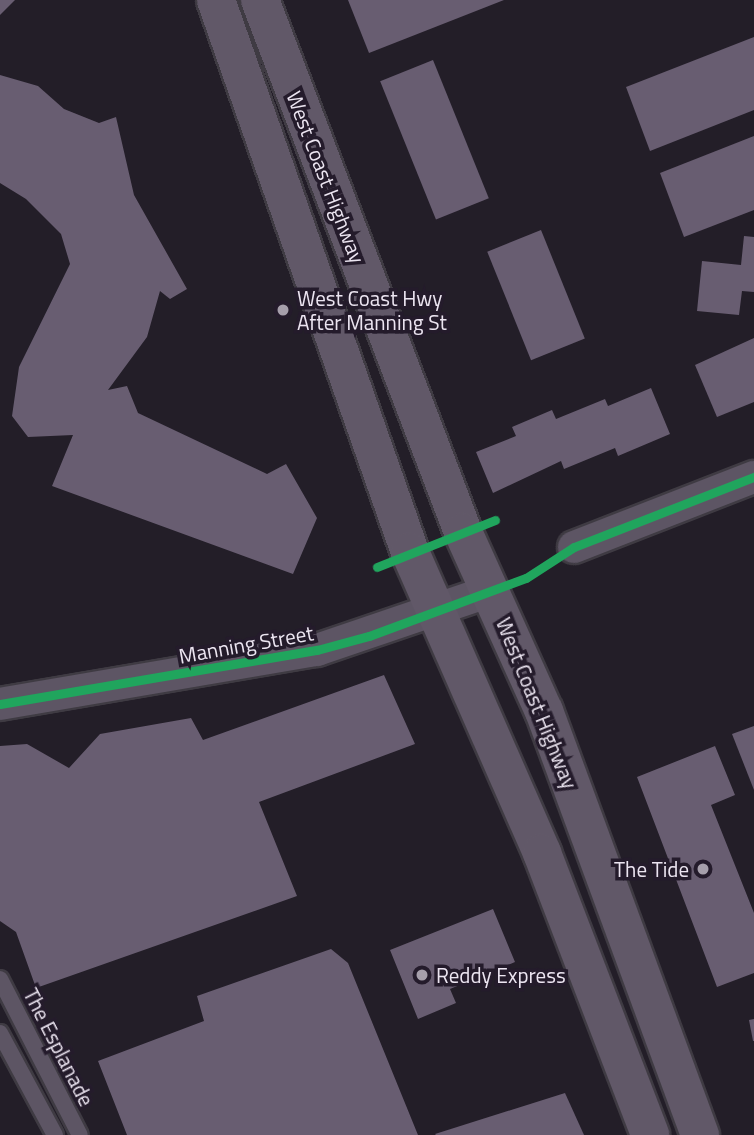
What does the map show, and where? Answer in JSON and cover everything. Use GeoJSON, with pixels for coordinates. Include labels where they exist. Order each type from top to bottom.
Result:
{"type":"FeatureCollection","features":[{"type":"Feature","properties":{"kind":"highway","name":"West Coast Highway"},"geometry":{"type":"LineString","coordinates":[[216,0],[434,611],[542,853],[650,1135]]}},
{"type":"Feature","properties":{"kind":"highway","name":"West Coast Highway"},"geometry":{"type":"LineString","coordinates":[[260,0],[463,532],[544,711],[700,1135]]}},
{"type":"Feature","properties":{"kind":"street"},"geometry":{"type":"LineString","coordinates":[[574,547],[754,477]]}},
{"type":"Feature","properties":{"kind":"street","name":"Manning Street"},"geometry":{"type":"LineString","coordinates":[[0,704],[317,650],[490,591]]}},
{"type":"Feature","properties":{"kind":"lane","name":"The Esplanade"},"geometry":{"type":"LineString","coordinates":[[0,979],[80,1135]]}},
{"type":"Feature","properties":{"kind":"lane"},"geometry":{"type":"LineString","coordinates":[[0,1033],[55,1135]]}},
{"type":"Feature","properties":{"kind":"building"},"geometry":{"type":"Polygon","coordinates":[[[0,0],[15,0],[0,15],[0,0]]]}},
{"type":"Feature","properties":{"kind":"building"},"geometry":{"type":"Polygon","coordinates":[[[348,0],[504,0],[369,53],[348,0]]]}},
{"type":"Feature","properties":{"kind":"building"},"geometry":{"type":"Polygon","coordinates":[[[754,37],[754,110],[650,151],[626,87],[754,37]]]}},
{"type":"Feature","properties":{"kind":"building"},"geometry":{"type":"Polygon","coordinates":[[[433,60],[489,198],[436,220],[380,81],[433,60]]]}},
{"type":"Feature","properties":{"kind":"building"},"geometry":{"type":"Polygon","coordinates":[[[0,75],[38,86],[64,109],[99,123],[116,117],[134,195],[187,289],[170,299],[160,291],[147,337],[108,390],[127,386],[138,413],[267,474],[286,464],[317,518],[293,574],[52,486],[73,435],[28,437],[12,416],[19,367],[70,264],[61,234],[26,199],[0,183],[0,75]]]}},
{"type":"Feature","properties":{"kind":"building"},"geometry":{"type":"Polygon","coordinates":[[[754,136],[754,210],[684,237],[660,173],[754,136]]]}},
{"type":"Feature","properties":{"kind":"building"},"geometry":{"type":"Polygon","coordinates":[[[541,230],[585,338],[531,360],[487,252],[541,230]]]}},
{"type":"Feature","properties":{"kind":"building"},"geometry":{"type":"Polygon","coordinates":[[[744,236],[754,237],[754,292],[742,291],[739,315],[697,311],[702,261],[741,265],[744,236]]]}},
{"type":"Feature","properties":{"kind":"building"},"geometry":{"type":"Polygon","coordinates":[[[754,338],[754,402],[717,417],[695,365],[754,338]]]}},
{"type":"Feature","properties":{"kind":"building"},"geometry":{"type":"Polygon","coordinates":[[[651,388],[670,434],[618,456],[615,448],[564,469],[561,461],[493,493],[476,452],[516,436],[512,427],[552,410],[556,419],[605,399],[608,406],[651,388]]]}},
{"type":"Feature","properties":{"kind":"building"},"geometry":{"type":"Polygon","coordinates":[[[384,675],[415,744],[259,802],[297,896],[36,988],[16,932],[0,921],[0,746],[27,744],[69,768],[100,734],[191,718],[203,740],[384,675]]]}},
{"type":"Feature","properties":{"kind":"building"},"geometry":{"type":"Polygon","coordinates":[[[754,726],[754,790],[732,734],[754,726]]]}},
{"type":"Feature","properties":{"kind":"building","name":"The Tide"},"geometry":{"type":"Polygon","coordinates":[[[715,746],[735,795],[711,805],[754,913],[754,973],[717,987],[637,777],[715,746]]]}},
{"type":"Feature","properties":{"kind":"building"},"geometry":{"type":"Polygon","coordinates":[[[493,909],[515,962],[450,989],[456,1003],[418,1019],[390,950],[493,909]]]}},
{"type":"Feature","properties":{"kind":"building"},"geometry":{"type":"Polygon","coordinates":[[[331,949],[348,963],[418,1135],[127,1135],[98,1061],[204,1021],[197,996],[331,949]]]}},
{"type":"Feature","properties":{"kind":"building"},"geometry":{"type":"Polygon","coordinates":[[[754,1019],[754,1041],[753,1041],[749,1020],[754,1019]]]}},
{"type":"Feature","properties":{"kind":"building"},"geometry":{"type":"Polygon","coordinates":[[[565,1093],[584,1135],[435,1134],[565,1093]]]}},
{"type":"Feature","properties":{"kind":"cycle path"},"geometry":{"type":"LineString","coordinates":[[0,704],[317,650],[369,636],[526,578],[574,547],[754,477]]}},
{"type":"Feature","properties":{"kind":"cycle path"},"geometry":{"type":"LineString","coordinates":[[377,567],[495,520]]}},
{"type":"Feature","properties":{"kind":"place","name":"West Coast Hwy After Manning St"},"geometry":{"type":"Point","coordinates":[283,310]}},
{"type":"Feature","properties":{"kind":"place","name":"The Tide"},"geometry":{"type":"Point","coordinates":[703,869]}},
{"type":"Feature","properties":{"kind":"place","name":"Reddy Express"},"geometry":{"type":"Point","coordinates":[422,975]}}]}
